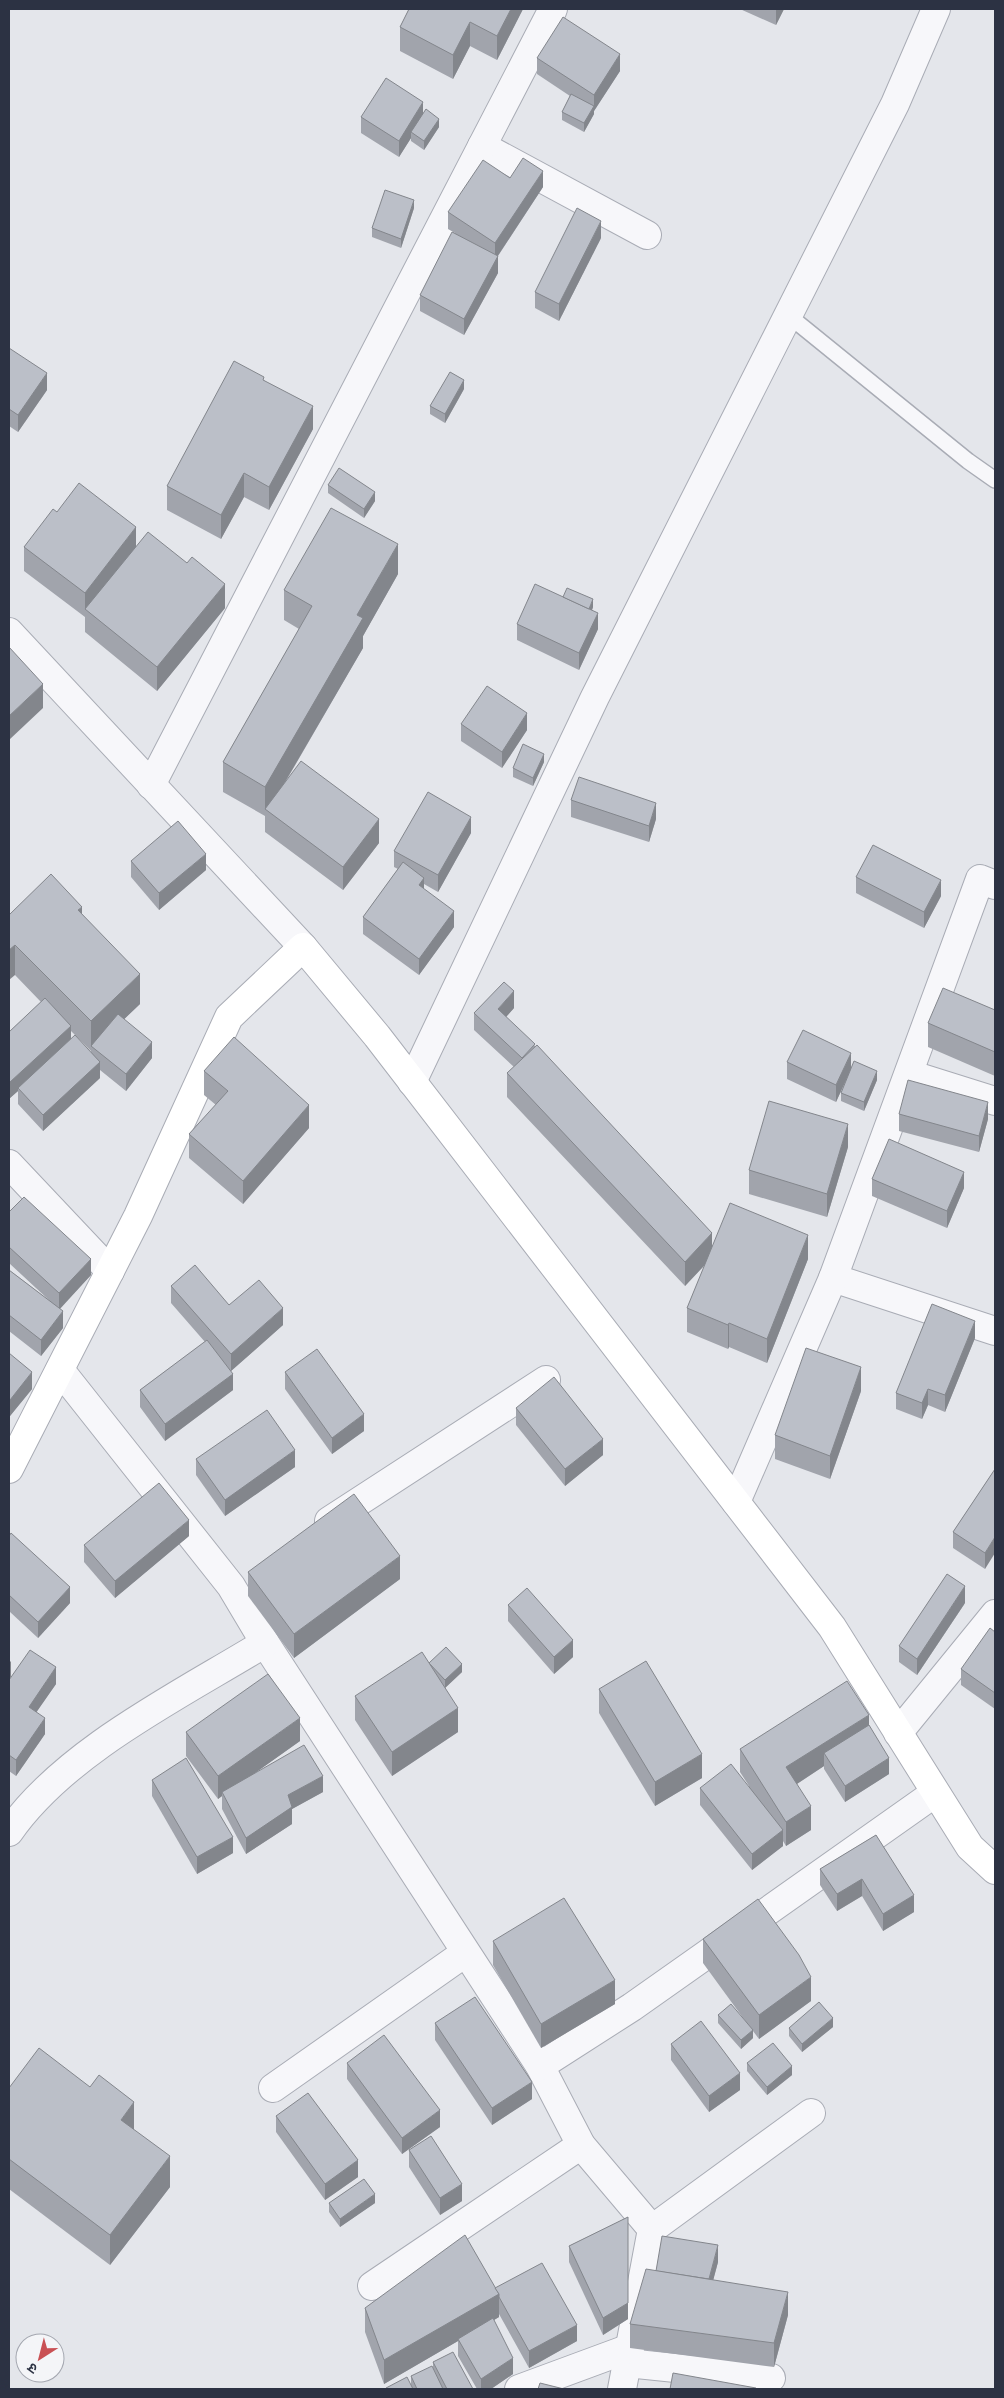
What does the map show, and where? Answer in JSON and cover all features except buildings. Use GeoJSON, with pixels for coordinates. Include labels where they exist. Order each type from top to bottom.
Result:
{"type":"FeatureCollection","features":[{"type":"Feature","properties":{"kind":"street"},"geometry":{"type":"LineString","coordinates":[[152,785],[553,9]]}},
{"type":"Feature","properties":{"kind":"street"},"geometry":{"type":"LineString","coordinates":[[412,1082],[595,697],[895,104],[936,9]]}},
{"type":"Feature","properties":{"kind":"street"},"geometry":{"type":"LineString","coordinates":[[482,146],[648,235]]}},
{"type":"Feature","properties":{"kind":"street"},"geometry":{"type":"LineString","coordinates":[[9,632],[303,947],[412,1082],[832,1627],[970,1847],[995,1870]]}},
{"type":"Feature","properties":{"kind":"street"},"geometry":{"type":"LineString","coordinates":[[736,1502],[833,1278],[980,879],[995,885]]}},
{"type":"Feature","properties":{"kind":"street"},"geometry":{"type":"LineString","coordinates":[[9,1469],[138,1216],[229,1017],[303,947]]}},
{"type":"Feature","properties":{"kind":"street"},"geometry":{"type":"LineString","coordinates":[[909,1074],[995,1101]]}},
{"type":"Feature","properties":{"kind":"street"},"geometry":{"type":"LineString","coordinates":[[9,1164],[110,1270]]}},
{"type":"Feature","properties":{"kind":"street"},"geometry":{"type":"LineString","coordinates":[[833,1278],[995,1331]]}},
{"type":"Feature","properties":{"kind":"street"},"geometry":{"type":"LineString","coordinates":[[60,1370],[240,1580],[265,1643],[540,2066],[581,2145],[652,2229]]}},
{"type":"Feature","properties":{"kind":"street"},"geometry":{"type":"LineString","coordinates":[[306,1537],[546,1380]]}},
{"type":"Feature","properties":{"kind":"street"},"geometry":{"type":"LineString","coordinates":[[898,1733],[995,1614]]}},
{"type":"Feature","properties":{"kind":"street"},"geometry":{"type":"LineString","coordinates":[[9,1832],[47,1789],[87,1754],[265,1643]]}},
{"type":"Feature","properties":{"kind":"street"},"geometry":{"type":"LineString","coordinates":[[540,2066],[632,2007],[936,1793]]}},
{"type":"Feature","properties":{"kind":"street"},"geometry":{"type":"LineString","coordinates":[[273,2088],[465,1953]]}},
{"type":"Feature","properties":{"kind":"street"},"geometry":{"type":"LineString","coordinates":[[626,2367],[652,2229],[811,2113]]}},
{"type":"Feature","properties":{"kind":"street"},"geometry":{"type":"LineString","coordinates":[[372,2286],[581,2145]]}},
{"type":"Feature","properties":{"kind":"street"},"geometry":{"type":"LineString","coordinates":[[518,2389],[626,2367],[771,2378]]}},
{"type":"Feature","properties":{"kind":"lane"},"geometry":{"type":"LineString","coordinates":[[788,315],[968,461],[995,480]]}}]}
